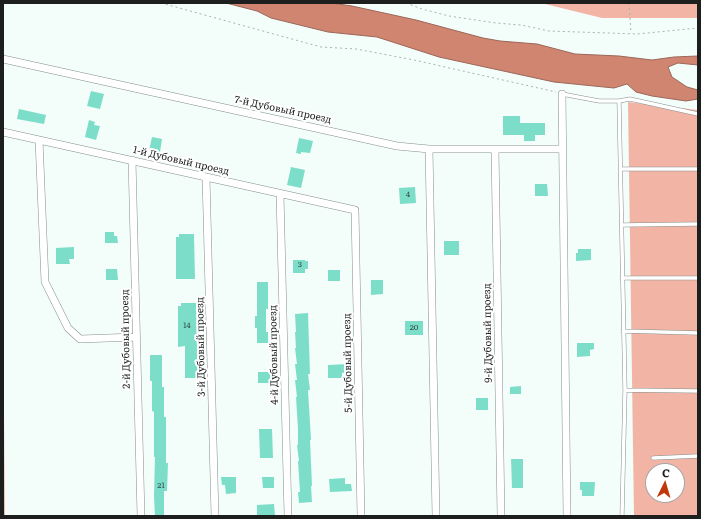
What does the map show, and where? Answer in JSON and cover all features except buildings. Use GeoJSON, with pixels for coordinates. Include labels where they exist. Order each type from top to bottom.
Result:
{"type":"FeatureCollection","features":[{"type":"Feature","properties":{"kind":"street","name":"7-й Дубовый проезд"},"geometry":{"type":"LineString","coordinates":[[3,59],[397,146],[429,149],[563,149]]}},
{"type":"Feature","properties":{"kind":"street"},"geometry":{"type":"LineString","coordinates":[[562,94],[567,516]]}},
{"type":"Feature","properties":{"kind":"street","name":"1-й Дубовый проезд"},"geometry":{"type":"LineString","coordinates":[[3,132],[355,210]]}},
{"type":"Feature","properties":{"kind":"street"},"geometry":{"type":"LineString","coordinates":[[39,140],[45,282],[68,328],[80,339],[136,338]]}},
{"type":"Feature","properties":{"kind":"street"},"geometry":{"type":"LineString","coordinates":[[429,149],[436,516]]}},
{"type":"Feature","properties":{"kind":"street","name":"9-й Дубовый проезд"},"geometry":{"type":"LineString","coordinates":[[495,149],[501,516]]}},
{"type":"Feature","properties":{"kind":"street","name":"2-й Дубовый проезд"},"geometry":{"type":"LineString","coordinates":[[132,160],[141,516]]}},
{"type":"Feature","properties":{"kind":"street","name":"3-й Дубовый проезд"},"geometry":{"type":"LineString","coordinates":[[206,177],[215,516]]}},
{"type":"Feature","properties":{"kind":"street","name":"4-й Дубовый проезд"},"geometry":{"type":"LineString","coordinates":[[280,194],[288,516]]}},
{"type":"Feature","properties":{"kind":"street","name":"5-й Дубовый проезд"},"geometry":{"type":"LineString","coordinates":[[355,210],[361,516]]}},
{"type":"Feature","properties":{"kind":"lane"},"geometry":{"type":"LineString","coordinates":[[562,94],[599,101],[619,101],[630,99],[698,114]]}},
{"type":"Feature","properties":{"kind":"lane"},"geometry":{"type":"LineString","coordinates":[[619,101],[625,390],[622,516]]}},
{"type":"Feature","properties":{"kind":"lane"},"geometry":{"type":"LineString","coordinates":[[621,169],[698,169]]}},
{"type":"Feature","properties":{"kind":"lane"},"geometry":{"type":"LineString","coordinates":[[622,225],[698,224]]}},
{"type":"Feature","properties":{"kind":"lane"},"geometry":{"type":"LineString","coordinates":[[622,278],[698,278]]}},
{"type":"Feature","properties":{"kind":"lane"},"geometry":{"type":"LineString","coordinates":[[623,331],[698,333]]}},
{"type":"Feature","properties":{"kind":"lane"},"geometry":{"type":"LineString","coordinates":[[625,390],[698,391]]}},
{"type":"Feature","properties":{"kind":"lane"},"geometry":{"type":"LineString","coordinates":[[653,458],[698,456]]}},
{"type":"Feature","properties":{"kind":"path"},"geometry":{"type":"LineString","coordinates":[[161,3],[321,47],[356,49],[414,60],[562,94]]}},
{"type":"Feature","properties":{"kind":"path"},"geometry":{"type":"LineString","coordinates":[[406,3],[448,16],[522,25],[549,31],[631,34],[698,28]]}},
{"type":"Feature","properties":{"kind":"path"},"geometry":{"type":"LineString","coordinates":[[629,3],[631,34]]}},
{"type":"Feature","properties":{"kind":"shaded area"},"geometry":{"type":"Polygon","coordinates":[[[226,3],[331,3],[352,6],[416,20],[483,38],[537,44],[575,54],[619,56],[652,60],[698,56],[698,65],[678,63],[668,67],[672,77],[687,87],[698,90],[698,99],[686,101],[652,96],[636,92],[627,84],[614,88],[554,82],[439,57],[377,37],[328,32],[271,18],[257,11],[226,3]]]}},
{"type":"Feature","properties":{"kind":"shaded area"},"geometry":{"type":"Polygon","coordinates":[[[541,3],[698,3],[698,18],[602,18],[541,3]]]}},
{"type":"Feature","properties":{"kind":"shaded area"},"geometry":{"type":"Polygon","coordinates":[[[628,102],[698,110],[698,516],[634,516],[628,102]]]}},
{"type":"Feature","properties":{"kind":"shaded area"},"geometry":{"type":"Polygon","coordinates":[[[3,314],[5,516],[3,516],[3,314]]]}}]}
